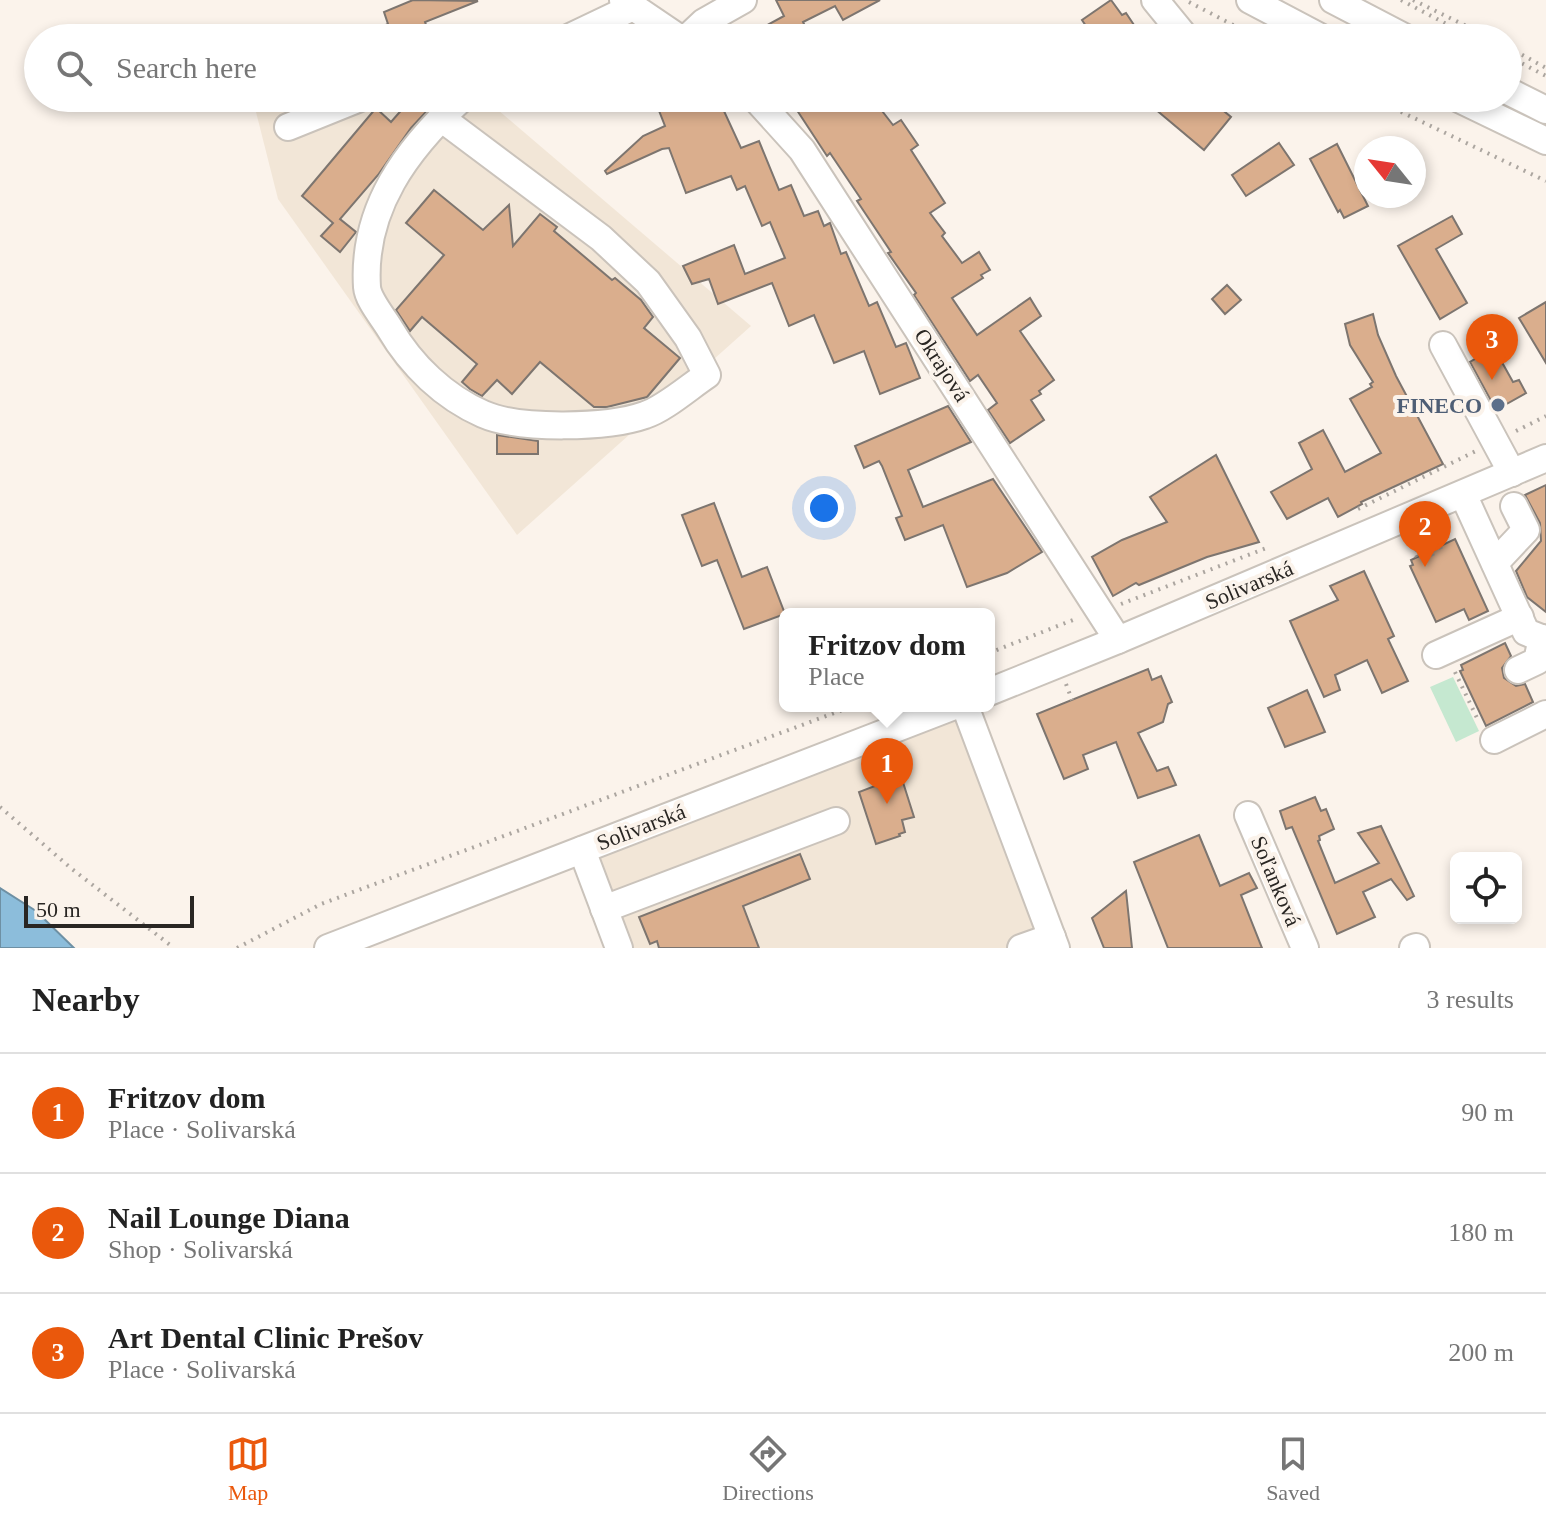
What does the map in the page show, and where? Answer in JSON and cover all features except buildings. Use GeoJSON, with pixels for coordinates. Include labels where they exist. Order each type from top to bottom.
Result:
{"type":"FeatureCollection","features":[{"type":"Feature","properties":{"kind":"street"},"geometry":{"type":"LineString","coordinates":[[702,24],[743,0]]}},
{"type":"Feature","properties":{"kind":"street"},"geometry":{"type":"LineString","coordinates":[[1155,0],[1175,24]]}},
{"type":"Feature","properties":{"kind":"street"},"geometry":{"type":"LineString","coordinates":[[1250,0],[1295,24]]}},
{"type":"Feature","properties":{"kind":"street"},"geometry":{"type":"LineString","coordinates":[[1333,0],[1379,24]]}},
{"type":"Feature","properties":{"kind":"street"},"geometry":{"type":"LineString","coordinates":[[593,24],[628,4],[658,24]]}},
{"type":"Feature","properties":{"kind":"street"},"geometry":{"type":"LineString","coordinates":[[1522,98],[1546,110]]}},
{"type":"Feature","properties":{"kind":"street"},"geometry":{"type":"LineString","coordinates":[[288,127],[325,112]]}},
{"type":"Feature","properties":{"kind":"street"},"geometry":{"type":"LineString","coordinates":[[441,118],[601,238],[648,282],[688,338],[707,375],[647,415],[589,426],[527,422],[484,415],[436,386],[398,343],[367,291],[368,240],[391,180],[441,118],[447,112]]}},
{"type":"Feature","properties":{"kind":"street","name":"Okrajová"},"geometry":{"type":"LineString","coordinates":[[768,112],[802,150],[1118,640]]}},
{"type":"Feature","properties":{"kind":"street"},"geometry":{"type":"LineString","coordinates":[[1486,112],[1546,141]]}},
{"type":"Feature","properties":{"kind":"street"},"geometry":{"type":"LineString","coordinates":[[1443,345],[1512,473]]}},
{"type":"Feature","properties":{"kind":"street","name":"Solivarská"},"geometry":{"type":"LineString","coordinates":[[995,690],[1546,458]]}},
{"type":"Feature","properties":{"kind":"street"},"geometry":{"type":"LineString","coordinates":[[1463,494],[1526,632],[1544,639],[1537,661],[1518,670]]}},
{"type":"Feature","properties":{"kind":"street"},"geometry":{"type":"LineString","coordinates":[[1495,563],[1526,530],[1514,506]]}},
{"type":"Feature","properties":{"kind":"street"},"geometry":{"type":"LineString","coordinates":[[1445,663],[1520,617]]}},
{"type":"Feature","properties":{"kind":"street","name":"Solivarská"},"geometry":{"type":"LineString","coordinates":[[328,948],[938,712]]}},
{"type":"Feature","properties":{"kind":"street"},"geometry":{"type":"LineString","coordinates":[[967,712],[1054,942],[1021,948]]}},
{"type":"Feature","properties":{"kind":"street"},"geometry":{"type":"LineString","coordinates":[[1488,734],[1546,714]]}},
{"type":"Feature","properties":{"kind":"street","name":"Soľanková"},"geometry":{"type":"LineString","coordinates":[[1248,815],[1305,948]]}},
{"type":"Feature","properties":{"kind":"street"},"geometry":{"type":"LineString","coordinates":[[604,909],[836,821]]}},
{"type":"Feature","properties":{"kind":"street"},"geometry":{"type":"LineString","coordinates":[[582,850],[619,948]]}},
{"type":"Feature","properties":{"kind":"path"},"geometry":{"type":"LineString","coordinates":[[1186,0],[1231,24]]}},
{"type":"Feature","properties":{"kind":"path"},"geometry":{"type":"LineString","coordinates":[[1401,0],[1446,24]]}},
{"type":"Feature","properties":{"kind":"path"},"geometry":{"type":"LineString","coordinates":[[1413,0],[1462,24]]}},
{"type":"Feature","properties":{"kind":"path"},"geometry":{"type":"LineString","coordinates":[[1522,55],[1546,68]]}},
{"type":"Feature","properties":{"kind":"path"},"geometry":{"type":"LineString","coordinates":[[1522,63],[1546,76]]}},
{"type":"Feature","properties":{"kind":"path"},"geometry":{"type":"LineString","coordinates":[[1401,112],[1546,181]]}},
{"type":"Feature","properties":{"kind":"path"},"geometry":{"type":"LineString","coordinates":[[1356,510],[1546,416]]}},
{"type":"Feature","properties":{"kind":"path"},"geometry":{"type":"LineString","coordinates":[[1417,557],[1414,550],[1459,530]]}},
{"type":"Feature","properties":{"kind":"path"},"geometry":{"type":"LineString","coordinates":[[1437,540],[1442,551]]}},
{"type":"Feature","properties":{"kind":"path"},"geometry":{"type":"LineString","coordinates":[[1429,544],[1433,556]]}},
{"type":"Feature","properties":{"kind":"path"},"geometry":{"type":"LineString","coordinates":[[995,651],[1270,547]]}},
{"type":"Feature","properties":{"kind":"path"},"geometry":{"type":"LineString","coordinates":[[1445,663],[1488,734]]}},
{"type":"Feature","properties":{"kind":"path"},"geometry":{"type":"LineString","coordinates":[[1065,682],[1072,700]]}},
{"type":"Feature","properties":{"kind":"path"},"geometry":{"type":"LineString","coordinates":[[237,948],[321,904],[837,712]]}},
{"type":"Feature","properties":{"kind":"path"},"geometry":{"type":"LineString","coordinates":[[0,807],[72,869],[174,948]]}},
{"type":"Feature","properties":{"kind":"shaded area"},"geometry":{"type":"Polygon","coordinates":[[[256,112],[500,112],[751,326],[517,535],[278,199],[256,112]]]}},
{"type":"Feature","properties":{"kind":"shaded area"},"geometry":{"type":"Polygon","coordinates":[[[962,712],[972,712],[1063,948],[605,948],[586,884],[565,847],[962,712]]]}},
{"type":"Feature","properties":{"kind":"green space"},"geometry":{"type":"Polygon","coordinates":[[[1453,677],[1479,731],[1456,742],[1430,687],[1453,677]]]}},
{"type":"Feature","properties":{"kind":"water"},"geometry":{"type":"Polygon","coordinates":[[[0,888],[36,911],[74,948],[0,948],[0,888]]]}},
{"type":"Feature","properties":{"kind":"place","name":"Art Dental Clinic Prešov"},"geometry":{"type":"Point","coordinates":[1492,380]}},
{"type":"Feature","properties":{"kind":"place","name":"FINECO"},"geometry":{"type":"Point","coordinates":[1498,405]}},
{"type":"Feature","properties":{"kind":"place","name":"Nail Lounge Diana"},"geometry":{"type":"Point","coordinates":[1425,567]}},
{"type":"Feature","properties":{"kind":"place","name":"Fritzov dom"},"geometry":{"type":"Point","coordinates":[887,804]}}]}
